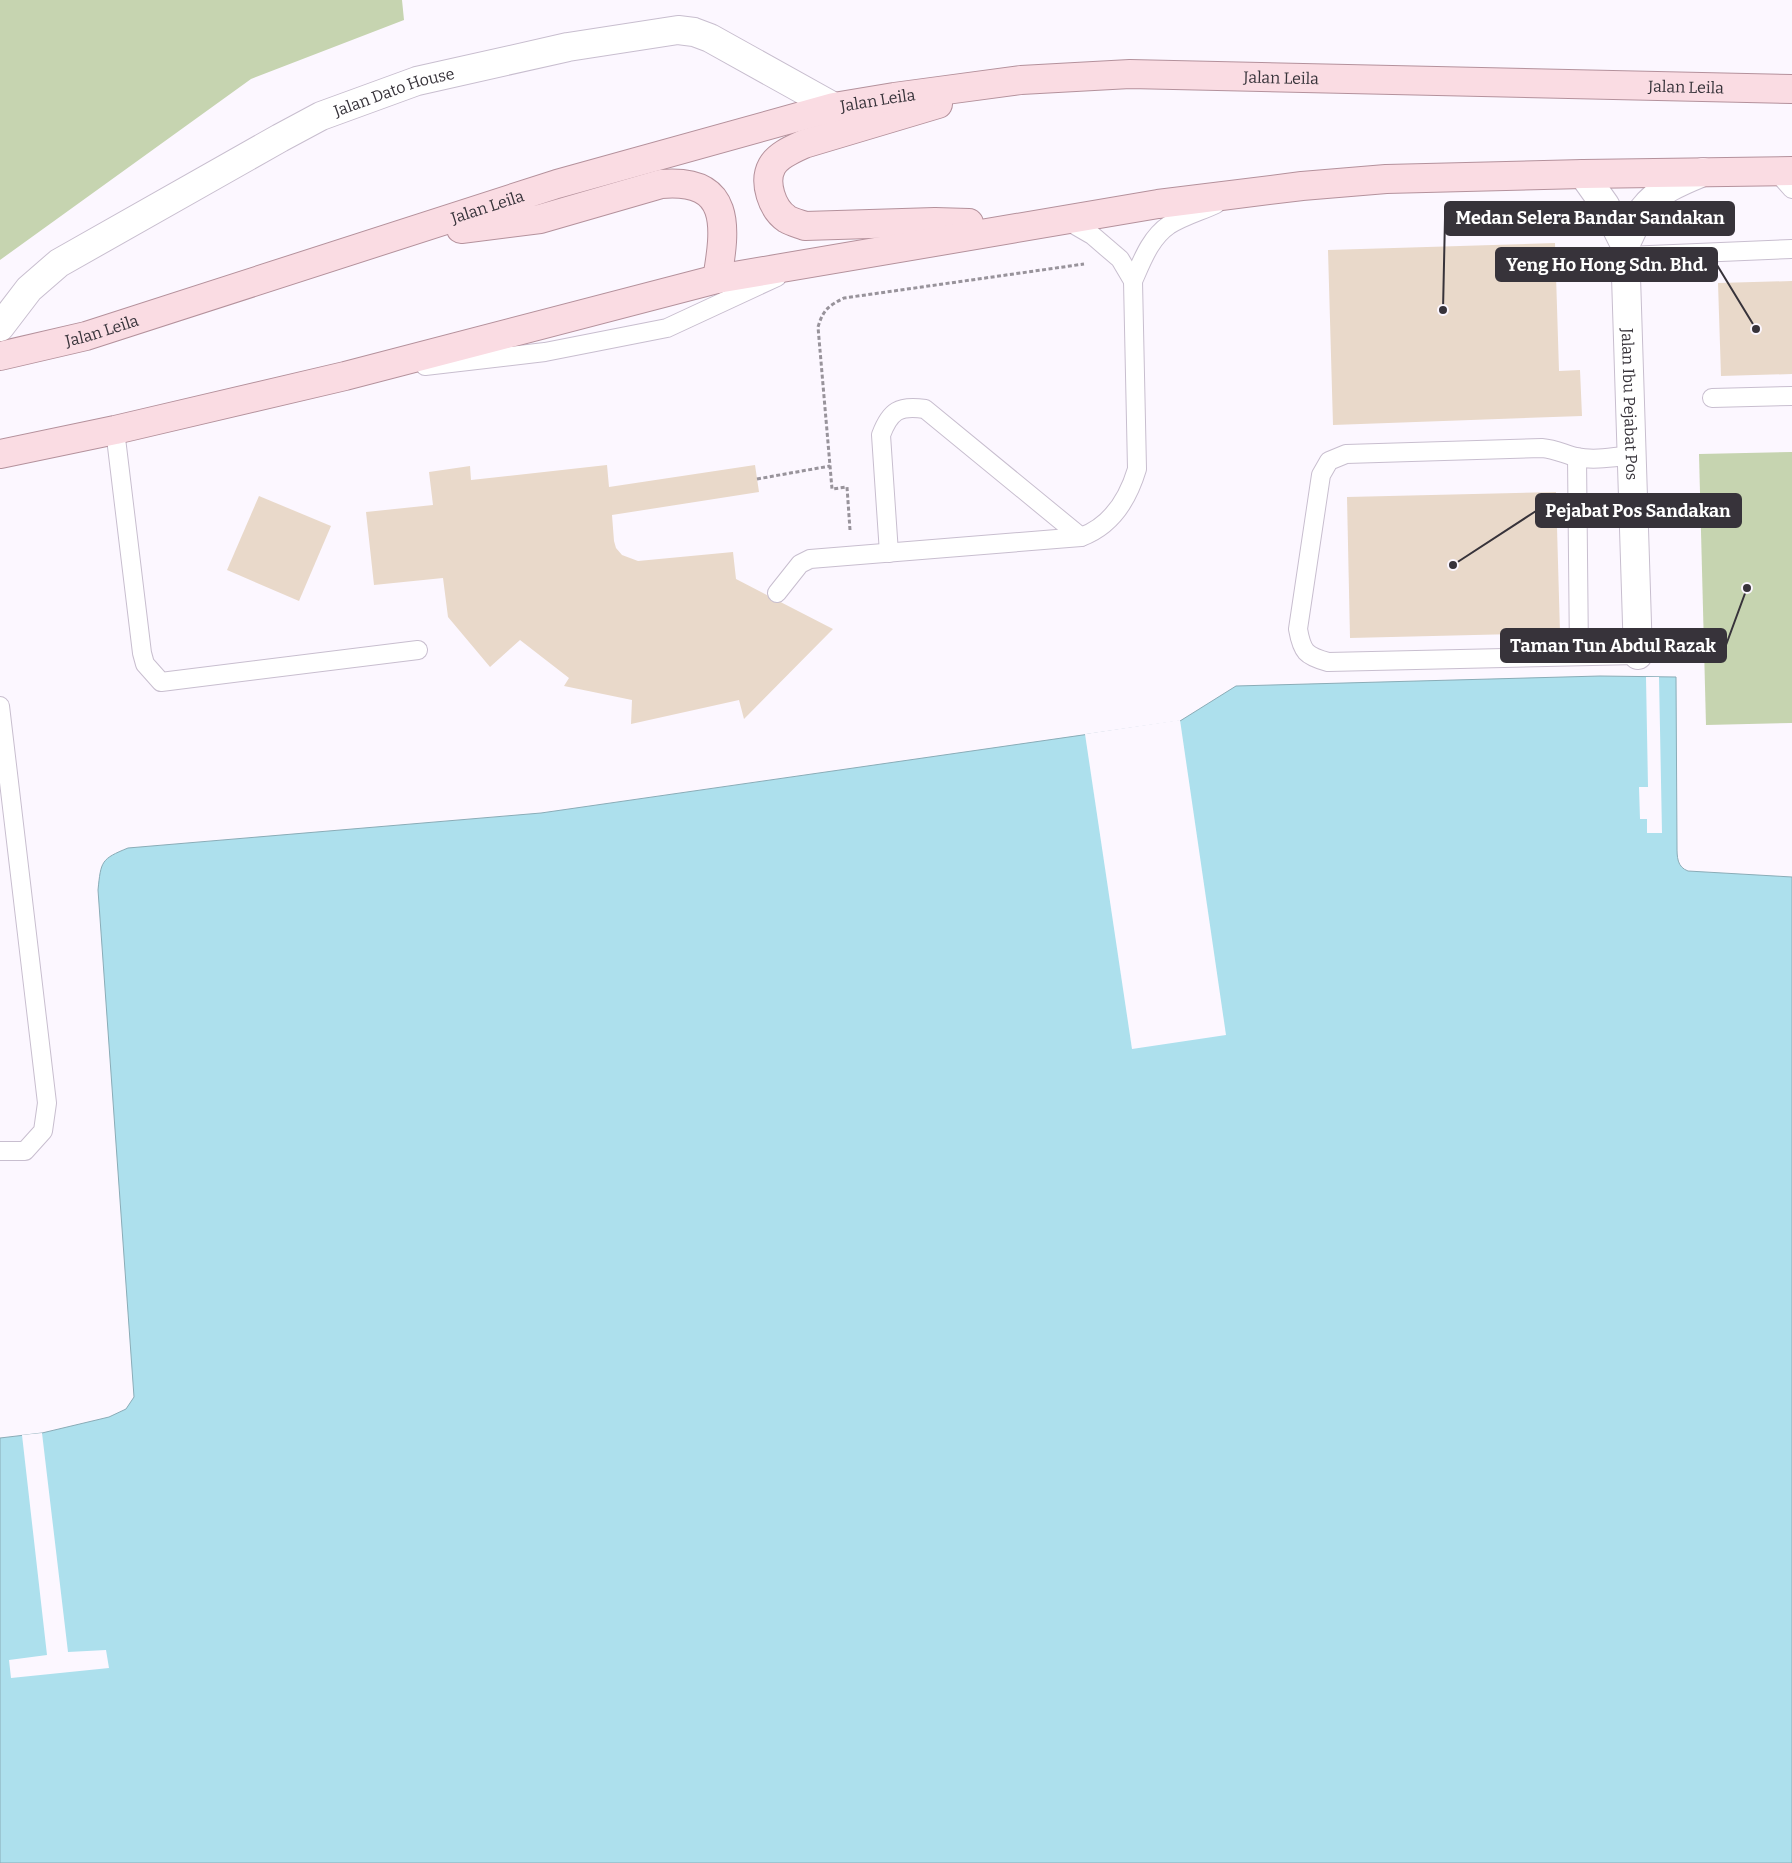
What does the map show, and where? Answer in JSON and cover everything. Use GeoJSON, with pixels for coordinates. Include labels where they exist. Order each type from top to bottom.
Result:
{"type":"FeatureCollection","features":[{"type":"Feature","properties":{"kind":"main road","name":"Jalan Leila"},"geometry":{"type":"LineString","coordinates":[[0,356],[86,336],[557,184],[834,107],[894,96],[1021,80],[1130,74],[1792,90]]}},
{"type":"Feature","properties":{"kind":"main road"},"geometry":{"type":"LineString","coordinates":[[1021,80],[804,144],[785,153],[772,166],[768,183],[774,206],[787,219],[805,226],[935,222],[1023,226]]}},
{"type":"Feature","properties":{"kind":"main road"},"geometry":{"type":"LineString","coordinates":[[0,454],[115,430],[345,376],[717,279],[1158,204],[1302,186],[1386,179],[1703,172],[1787,177]]}},
{"type":"Feature","properties":{"kind":"main road"},"geometry":{"type":"LineString","coordinates":[[397,237],[540,219],[661,184],[680,182],[699,187],[713,198],[721,211],[724,232],[717,279]]}},
{"type":"Feature","properties":{"kind":"street","name":"Jalan Dato House"},"geometry":{"type":"LineString","coordinates":[[0,327],[29,289],[59,263],[321,116],[417,81],[568,47],[678,30],[694,32],[710,38],[834,107]]}},
{"type":"Feature","properties":{"kind":"street"},"geometry":{"type":"LineString","coordinates":[[1626,251],[1642,211],[1653,199],[1675,184],[1703,172]]}},
{"type":"Feature","properties":{"kind":"street"},"geometry":{"type":"LineString","coordinates":[[1583,174],[1605,205],[1626,251]]}},
{"type":"Feature","properties":{"kind":"street","name":"Jalan Ibu Pejabat Pos"},"geometry":{"type":"LineString","coordinates":[[1626,251],[1638,655]]}},
{"type":"Feature","properties":{"kind":"lane"},"geometry":{"type":"LineString","coordinates":[[777,593],[800,564],[810,560],[1081,537],[1095,532],[1106,523],[1132,486],[1137,469],[1134,281],[1146,252],[1169,225],[1236,194]]}},
{"type":"Feature","properties":{"kind":"lane"},"geometry":{"type":"LineString","coordinates":[[1066,220],[1092,235],[1120,259],[1134,281]]}},
{"type":"Feature","properties":{"kind":"lane"},"geometry":{"type":"LineString","coordinates":[[1626,251],[1792,249]]}},
{"type":"Feature","properties":{"kind":"lane"},"geometry":{"type":"LineString","coordinates":[[345,376],[545,352],[667,328],[804,264]]}},
{"type":"Feature","properties":{"kind":"lane"},"geometry":{"type":"LineString","coordinates":[[1712,398],[1792,396]]}},
{"type":"Feature","properties":{"kind":"lane"},"geometry":{"type":"LineString","coordinates":[[889,554],[881,435],[886,421],[895,412],[909,407],[925,409],[1081,537]]}},
{"type":"Feature","properties":{"kind":"lane"},"geometry":{"type":"LineString","coordinates":[[115,430],[142,653],[145,664],[161,682],[418,650]]}},
{"type":"Feature","properties":{"kind":"lane"},"geometry":{"type":"LineString","coordinates":[[1632,455],[1594,458],[1576,457],[1554,448],[1542,448],[1346,454],[1329,461],[1322,475],[1298,629],[1300,644],[1311,658],[1328,662],[1638,655]]}},
{"type":"Feature","properties":{"kind":"lane"},"geometry":{"type":"LineString","coordinates":[[1576,457],[1579,656]]}},
{"type":"Feature","properties":{"kind":"lane"},"geometry":{"type":"LineString","coordinates":[[0,706],[47,1103],[43,1131],[25,1151],[0,1151]]}},
{"type":"Feature","properties":{"kind":"path"},"geometry":{"type":"LineString","coordinates":[[852,555],[847,487],[832,489],[818,327],[822,314],[831,305],[844,298],[1120,259]]}},
{"type":"Feature","properties":{"kind":"path"},"geometry":{"type":"LineString","coordinates":[[756,479],[830,466]]}},
{"type":"Feature","properties":{"kind":"green space"},"geometry":{"type":"Polygon","coordinates":[[[0,0],[402,0],[404,20],[251,79],[0,260],[0,0]]]}},
{"type":"Feature","properties":{"kind":"green space"},"geometry":{"type":"Polygon","coordinates":[[[1792,452],[1792,723],[1706,725],[1699,454],[1792,452]]]}},
{"type":"Feature","properties":{"kind":"water"},"geometry":{"type":"Polygon","coordinates":[[[1600,676],[1676,677],[1677,850],[1678,861],[1682,867],[1688,871],[1792,877],[1792,1863],[0,1863],[0,1438],[42,1433],[109,1417],[126,1409],[134,1397],[98,890],[100,873],[107,858],[128,848],[541,813],[1180,721],[1236,686],[1600,676]]]}},
{"type":"Feature","properties":{"kind":"pier"},"geometry":{"type":"Polygon","coordinates":[[[1646,677],[1659,677],[1662,833],[1647,833],[1647,819],[1640,819],[1639,787],[1648,787],[1646,677]]]}},
{"type":"Feature","properties":{"kind":"pier"},"geometry":{"type":"Polygon","coordinates":[[[1180,720],[1226,1035],[1132,1049],[1085,734],[1180,720]]]}},
{"type":"Feature","properties":{"kind":"pier"},"geometry":{"type":"Polygon","coordinates":[[[42,1433],[68,1652],[106,1650],[109,1668],[11,1678],[9,1660],[47,1655],[22,1435],[42,1433]]]}},
{"type":"Feature","properties":{"kind":"building"},"geometry":{"type":"Polygon","coordinates":[[[1555,243],[1559,371],[1580,370],[1582,416],[1333,425],[1328,250],[1555,243]]]}},
{"type":"Feature","properties":{"kind":"building"},"geometry":{"type":"Polygon","coordinates":[[[1792,281],[1792,374],[1721,376],[1718,283],[1792,281]]]}},
{"type":"Feature","properties":{"kind":"building"},"geometry":{"type":"Polygon","coordinates":[[[607,465],[609,487],[755,465],[759,492],[612,515],[614,541],[616,548],[622,555],[638,561],[733,552],[736,579],[833,629],[744,719],[739,700],[631,724],[632,700],[564,686],[569,678],[520,640],[490,667],[448,617],[443,578],[374,585],[366,512],[433,505],[429,472],[470,466],[471,480],[607,465]]]}},
{"type":"Feature","properties":{"kind":"building"},"geometry":{"type":"Polygon","coordinates":[[[1556,492],[1560,633],[1350,638],[1347,497],[1556,492]]]}},
{"type":"Feature","properties":{"kind":"building"},"geometry":{"type":"Polygon","coordinates":[[[259,496],[331,526],[299,601],[227,570],[259,496]]]}},
{"type":"Feature","properties":{"kind":"place","name":"Medan Selera Bandar Sandakan"},"geometry":{"type":"Point","coordinates":[1443,310]}},
{"type":"Feature","properties":{"kind":"place","name":"Yeng Ho Hong Sdn. Bhd."},"geometry":{"type":"Point","coordinates":[1756,329]}},
{"type":"Feature","properties":{"kind":"place","name":"Pejabat Pos Sandakan"},"geometry":{"type":"Point","coordinates":[1453,565]}},
{"type":"Feature","properties":{"kind":"place","name":"Taman Tun Abdul Razak"},"geometry":{"type":"Point","coordinates":[1747,588]}}]}
